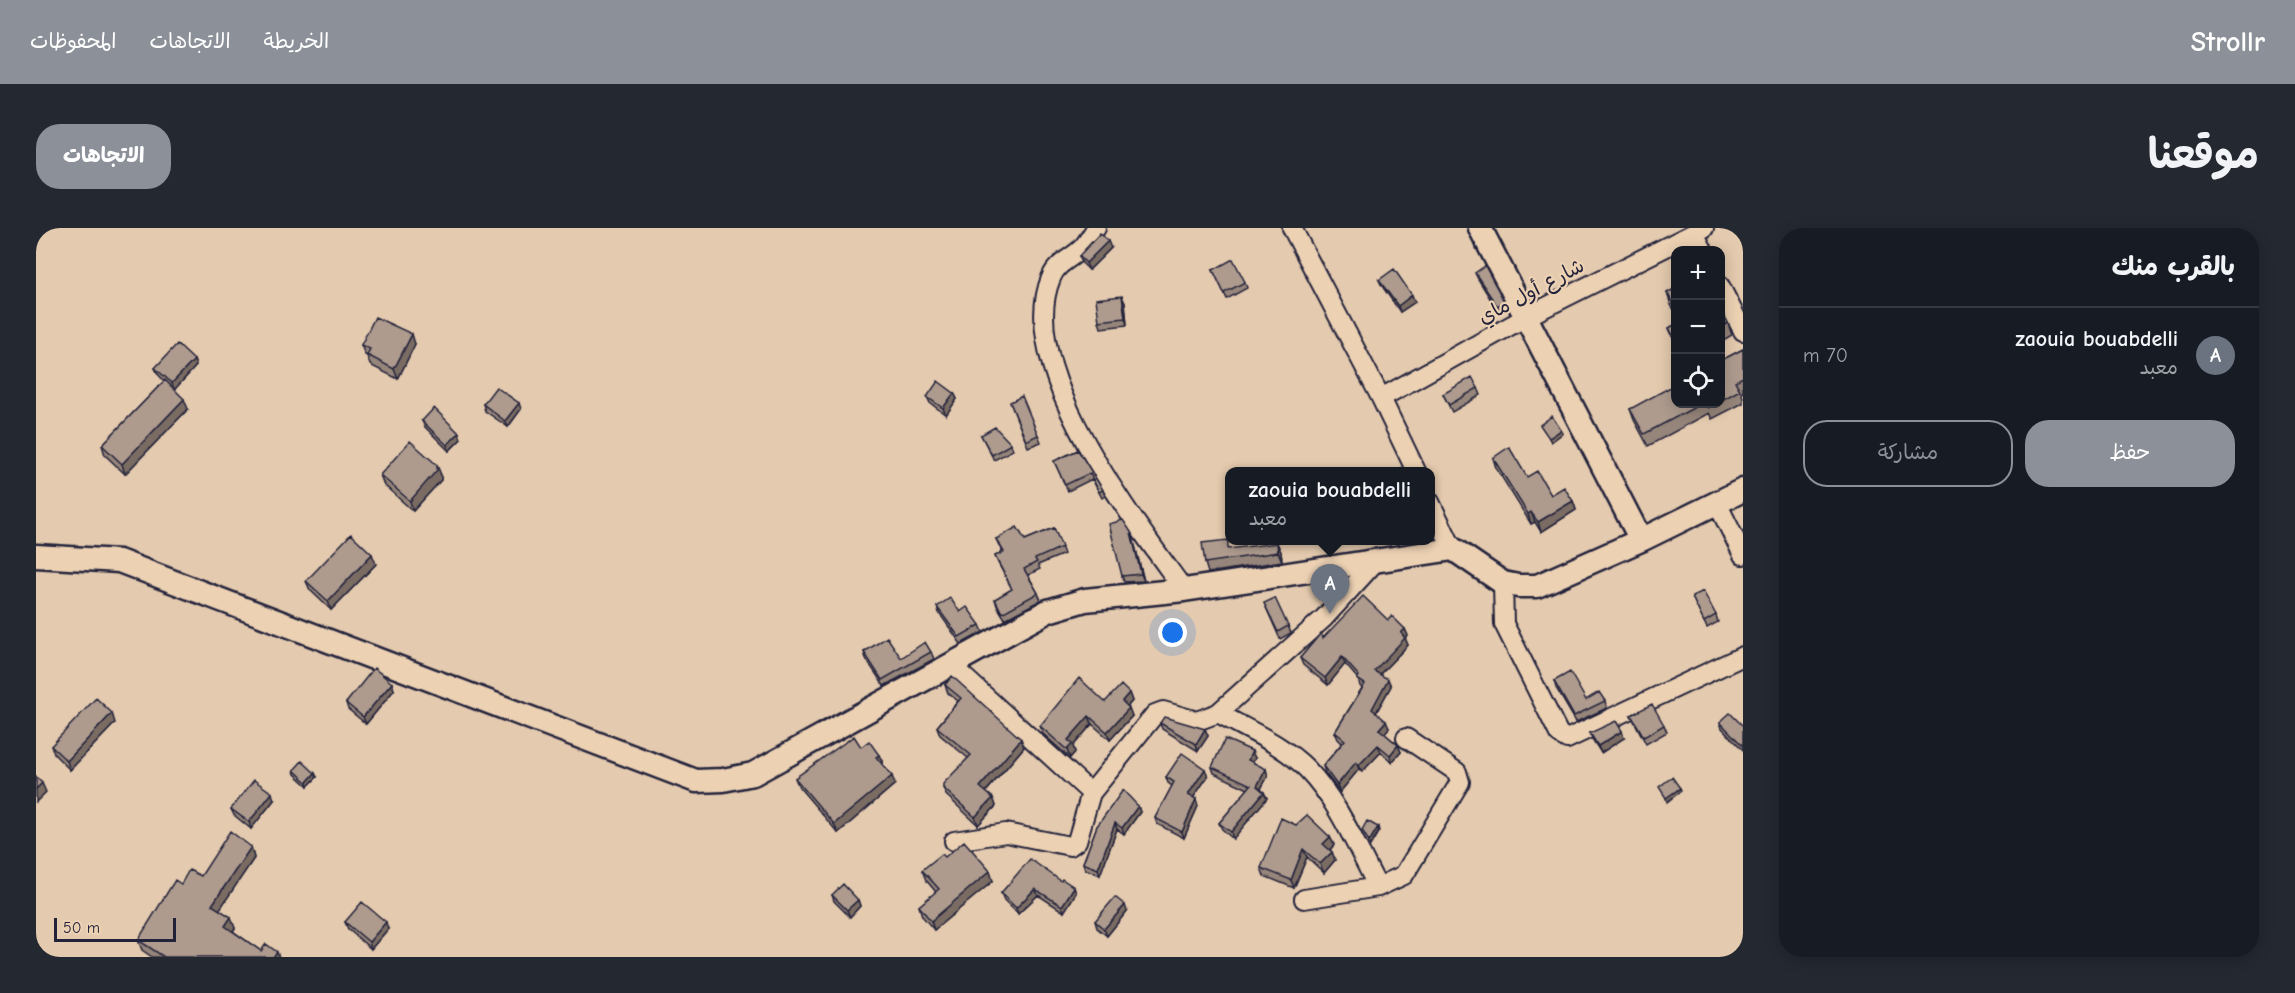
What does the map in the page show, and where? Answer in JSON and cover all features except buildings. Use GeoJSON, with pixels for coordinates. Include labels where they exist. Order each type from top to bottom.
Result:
{"type":"FeatureCollection","features":[{"type":"Feature","properties":{"kind":"street"},"geometry":{"type":"LineString","coordinates":[[1096,228],[1083,248],[1061,263],[1051,276],[1043,305],[1050,357],[1070,412],[1103,475],[1184,590]]}},
{"type":"Feature","properties":{"kind":"street"},"geometry":{"type":"LineString","coordinates":[[1292,228],[1381,398],[1414,467]]}},
{"type":"Feature","properties":{"kind":"street"},"geometry":{"type":"LineString","coordinates":[[1301,245],[1308,228]]}},
{"type":"Feature","properties":{"kind":"street"},"geometry":{"type":"LineString","coordinates":[[1480,228],[1641,540]]}},
{"type":"Feature","properties":{"kind":"street"},"geometry":{"type":"LineString","coordinates":[[1699,231],[1702,246]]}},
{"type":"Feature","properties":{"kind":"street","name":"شارع أول ماي"},"geometry":{"type":"LineString","coordinates":[[1381,398],[1526,317],[1699,231]]}},
{"type":"Feature","properties":{"kind":"street"},"geometry":{"type":"LineString","coordinates":[[1725,296],[1743,331]]}},
{"type":"Feature","properties":{"kind":"street"},"geometry":{"type":"LineString","coordinates":[[1435,511],[1453,549],[1503,583],[1537,586],[1641,540],[1743,490]]}},
{"type":"Feature","properties":{"kind":"street"},"geometry":{"type":"LineString","coordinates":[[1717,503],[1743,555]]}},
{"type":"Feature","properties":{"kind":"street"},"geometry":{"type":"LineString","coordinates":[[36,556],[119,561],[696,781],[723,780],[753,774],[1048,611],[1084,600],[1184,590],[1453,549]]}},
{"type":"Feature","properties":{"kind":"street"},"geometry":{"type":"LineString","coordinates":[[954,842],[1006,833],[1070,846],[1077,841],[1091,793],[1155,714],[1163,711],[1197,721],[1218,713],[1324,618],[1376,561]]}},
{"type":"Feature","properties":{"kind":"street"},"geometry":{"type":"LineString","coordinates":[[1503,583],[1504,624],[1559,734],[1567,739],[1743,656]]}},
{"type":"Feature","properties":{"kind":"street"},"geometry":{"type":"LineString","coordinates":[[952,666],[1091,793]]}},
{"type":"Feature","properties":{"kind":"street"},"geometry":{"type":"LineString","coordinates":[[1218,713],[1281,747],[1307,769],[1337,812],[1378,887]]}},
{"type":"Feature","properties":{"kind":"street"},"geometry":{"type":"LineString","coordinates":[[1304,899],[1378,887],[1404,874],[1460,782],[1457,772],[1406,738]]}},
{"type":"Feature","properties":{"kind":"place","name":"zaouia bouabdelli"},"geometry":{"type":"Point","coordinates":[1330,614]}}]}
